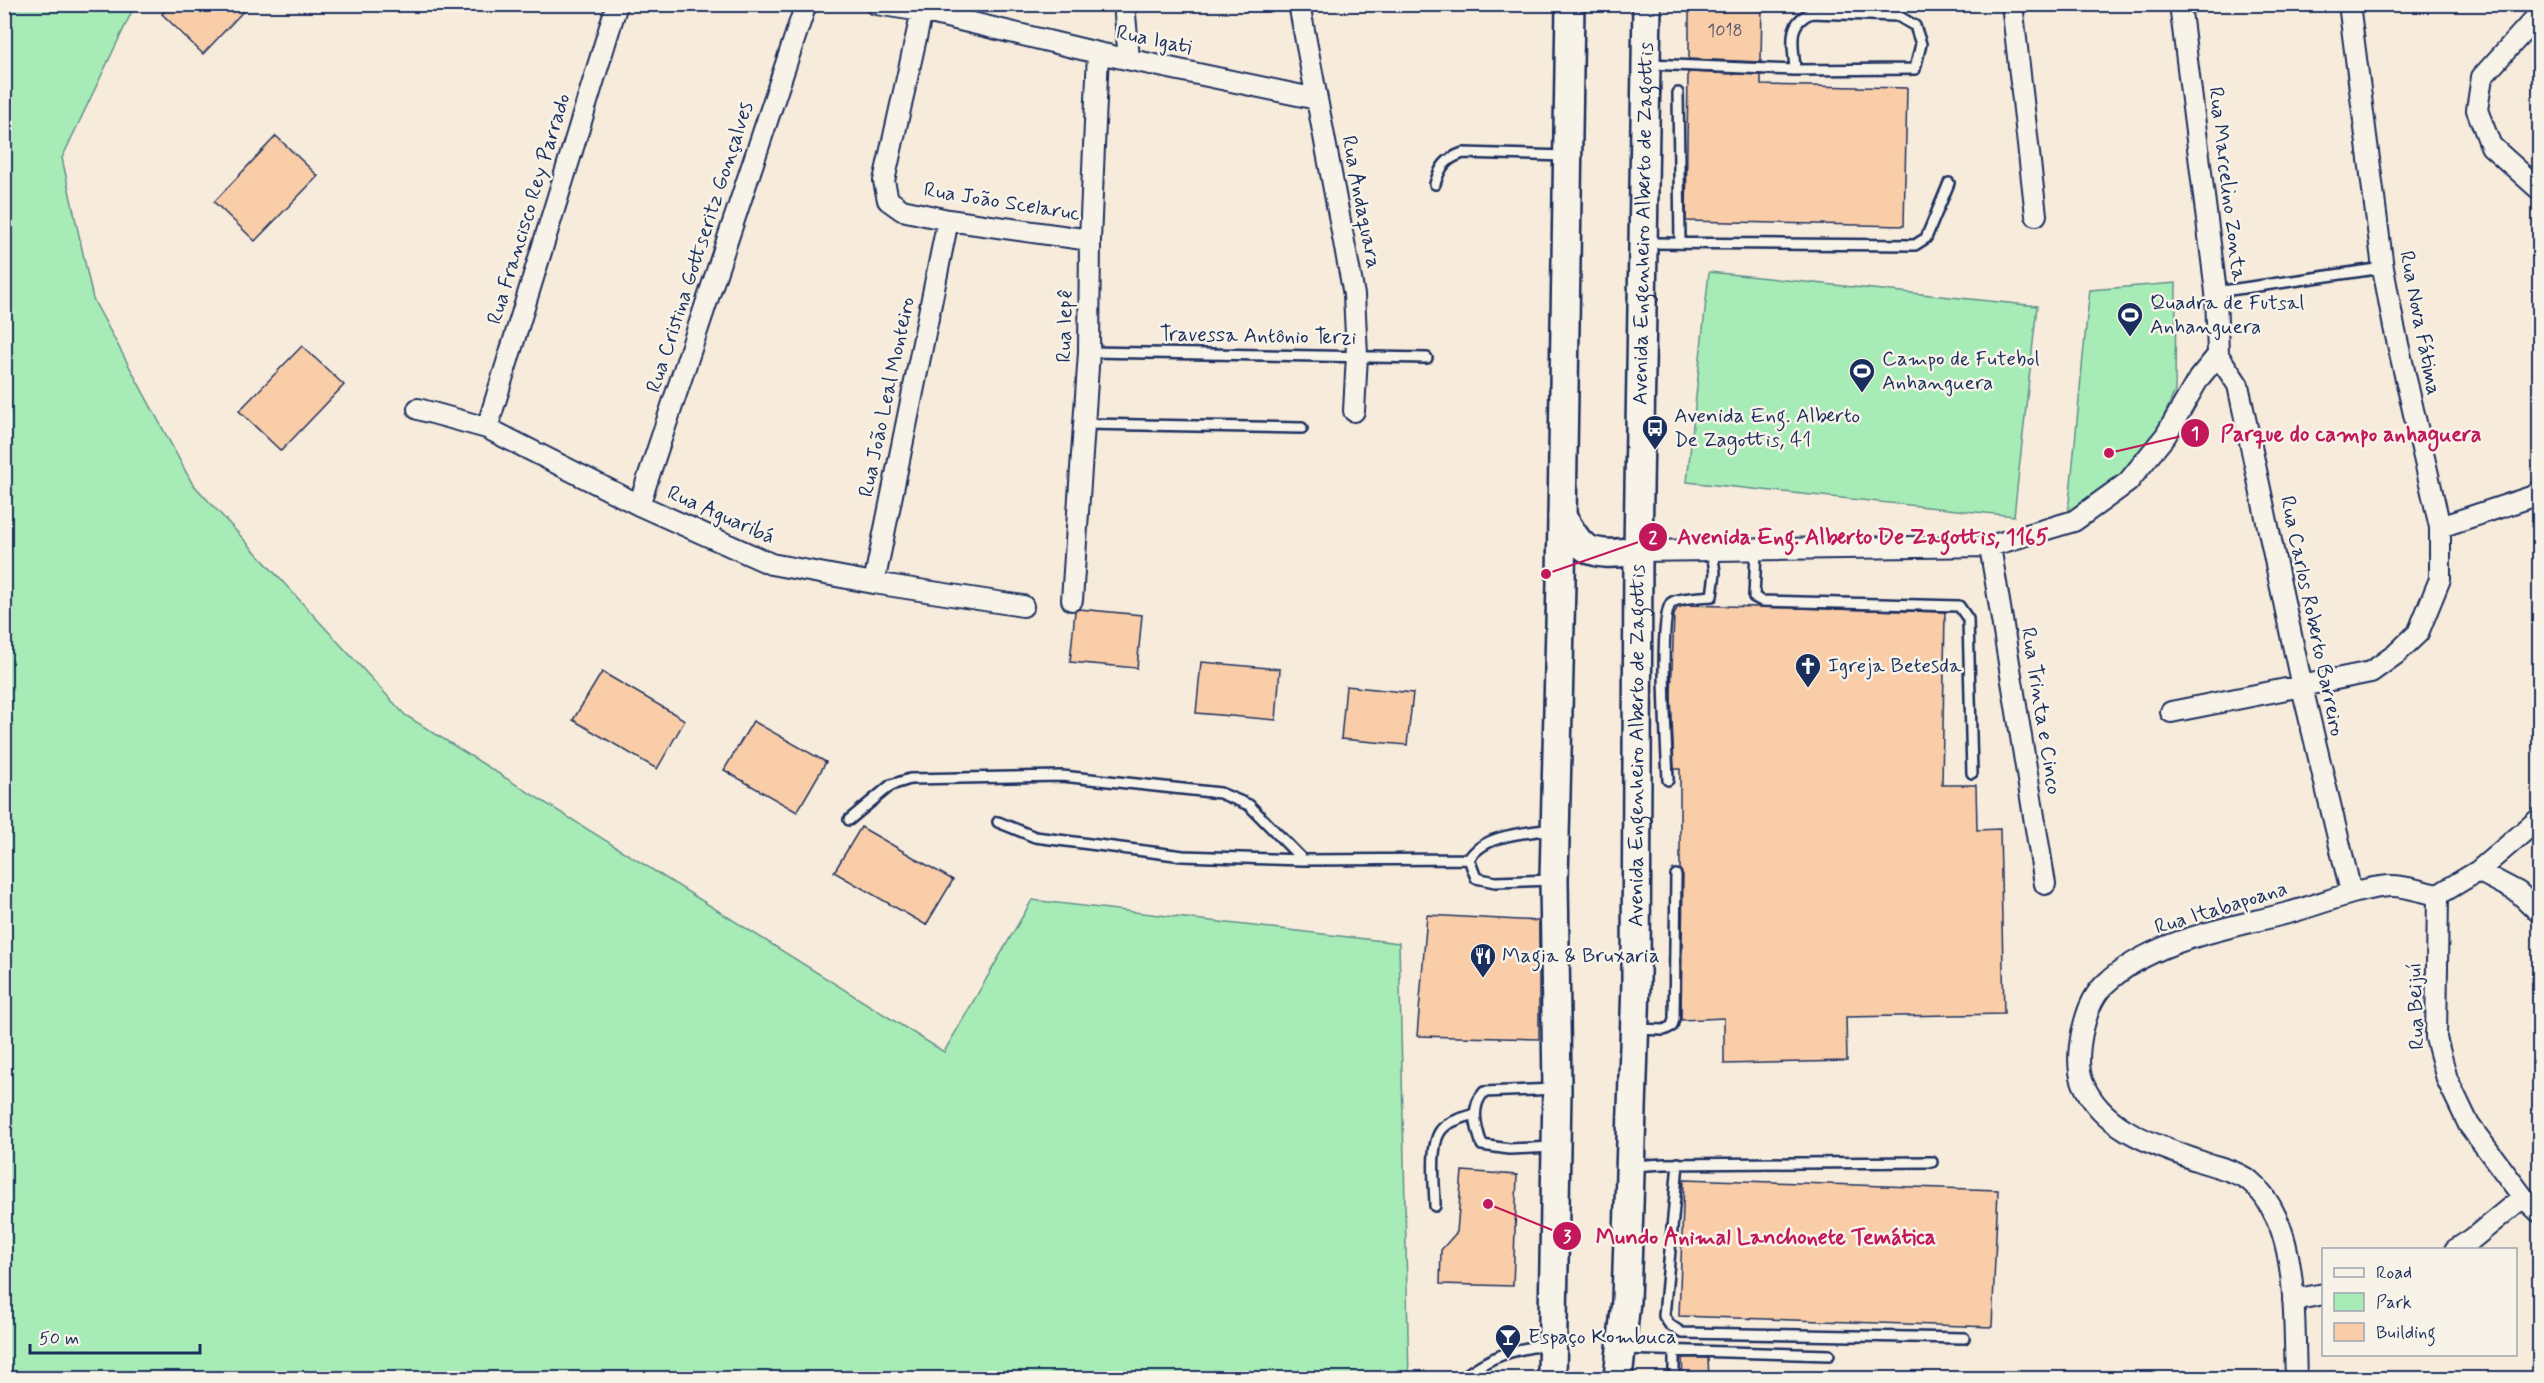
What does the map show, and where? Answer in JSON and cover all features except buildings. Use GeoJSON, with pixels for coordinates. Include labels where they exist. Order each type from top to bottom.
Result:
{"type":"FeatureCollection","features":[{"type":"Feature","properties":{"kind":"main road"},"geometry":{"type":"LineString","coordinates":[[1552,1378],[1557,1147],[1554,880],[1570,4]]}},
{"type":"Feature","properties":{"kind":"main road","name":"Avenida Engenheiro Alberto de Zagottis"},"geometry":{"type":"LineString","coordinates":[[1618,1378],[1626,1301],[1635,1029],[1638,551],[1647,4]]}},
{"type":"Feature","properties":{"kind":"main road"},"geometry":{"type":"LineString","coordinates":[[1562,517],[1582,545],[1593,550],[1604,553],[1638,551]]}},
{"type":"Feature","properties":{"kind":"street","name":"Rua Francisco Rey Parrado"},"geometry":{"type":"LineString","coordinates":[[487,428],[617,4]]}},
{"type":"Feature","properties":{"kind":"street","name":"Rua Cristina Gottseritz Gonçalves"},"geometry":{"type":"LineString","coordinates":[[639,505],[806,4]]}},
{"type":"Feature","properties":{"kind":"street","name":"Rua Igati"},"geometry":{"type":"LineString","coordinates":[[876,4],[922,11],[1098,53],[1317,99]]}},
{"type":"Feature","properties":{"kind":"street"},"geometry":{"type":"LineString","coordinates":[[1124,4],[1129,59]]}},
{"type":"Feature","properties":{"kind":"street","name":"Rua Andaquara"},"geometry":{"type":"LineString","coordinates":[[1299,4],[1354,294],[1357,355],[1354,411]]}},
{"type":"Feature","properties":{"kind":"street"},"geometry":{"type":"LineString","coordinates":[[2012,4],[2036,215]]}},
{"type":"Feature","properties":{"kind":"street","name":"Rua Marcelino Zonta"},"geometry":{"type":"LineString","coordinates":[[2180,4],[2216,292],[2218,355]]}},
{"type":"Feature","properties":{"kind":"street","name":"Rua Nova Fátima"},"geometry":{"type":"LineString","coordinates":[[2171,712],[2371,672],[2396,654],[2418,633],[2440,579],[2440,527],[2394,327],[2383,268],[2349,4]]}},
{"type":"Feature","properties":{"kind":"street","name":"Rua João Scelaruc"},"geometry":{"type":"LineString","coordinates":[[922,11],[884,181],[888,200],[902,210],[948,220],[1090,240]]}},
{"type":"Feature","properties":{"kind":"street"},"geometry":{"type":"LineString","coordinates":[[2540,13],[2482,77],[2477,110],[2491,146],[2540,190]]}},
{"type":"Feature","properties":{"kind":"street","name":"Rua Iepê"},"geometry":{"type":"LineString","coordinates":[[1072,600],[1089,352],[1090,240],[1098,53]]}},
{"type":"Feature","properties":{"kind":"street","name":"Rua João Leal Monteiro"},"geometry":{"type":"LineString","coordinates":[[874,583],[948,220]]}},
{"type":"Feature","properties":{"kind":"street"},"geometry":{"type":"LineString","coordinates":[[1638,551],[1990,546],[2074,521],[2128,483],[2166,435],[2199,378],[2218,355]]}},
{"type":"Feature","properties":{"kind":"street","name":"Rua Carlos Roberto Barreiro"},"geometry":{"type":"LineString","coordinates":[[2218,355],[2238,385],[2302,687],[2351,892]]}},
{"type":"Feature","properties":{"kind":"street","name":"Rua Aguaribá"},"geometry":{"type":"LineString","coordinates":[[418,409],[487,428],[639,505],[771,564],[874,583],[1023,606]]}},
{"type":"Feature","properties":{"kind":"street"},"geometry":{"type":"LineString","coordinates":[[2440,527],[2538,496]]}},
{"type":"Feature","properties":{"kind":"street","name":"Rua Trinta e Cinco"},"geometry":{"type":"LineString","coordinates":[[1990,546],[2044,884]]}},
{"type":"Feature","properties":{"kind":"street"},"geometry":{"type":"LineString","coordinates":[[2438,895],[2478,871],[2540,818]]}},
{"type":"Feature","properties":{"kind":"street"},"geometry":{"type":"LineString","coordinates":[[2478,871],[2518,892],[2540,913]]}},
{"type":"Feature","properties":{"kind":"street","name":"Rua Itabapoana"},"geometry":{"type":"LineString","coordinates":[[2296,1378],[2293,1300],[2285,1242],[2277,1218],[2264,1196],[2250,1181],[2227,1169],[2139,1137],[2106,1117],[2090,1098],[2082,1079],[2079,1048],[2087,1011],[2103,985],[2141,958],[2186,940],[2328,902],[2351,892],[2391,886],[2438,895]]}},
{"type":"Feature","properties":{"kind":"street","name":"Rua Beijuí"},"geometry":{"type":"LineString","coordinates":[[2438,895],[2436,1038],[2447,1079],[2469,1125],[2523,1197],[2540,1213]]}},
{"type":"Feature","properties":{"kind":"street"},"geometry":{"type":"LineString","coordinates":[[2458,1248],[2523,1197]]}},
{"type":"Feature","properties":{"kind":"street"},"geometry":{"type":"LineString","coordinates":[[2293,1300],[2322,1294]]}},
{"type":"Feature","properties":{"kind":"lane"},"geometry":{"type":"LineString","coordinates":[[1646,64],[1795,70],[1915,69],[1921,44],[1915,26],[1898,16],[1811,13],[1799,18],[1793,28],[1795,70]]}},
{"type":"Feature","properties":{"kind":"lane"},"geometry":{"type":"LineString","coordinates":[[1678,93],[1680,243]]}},
{"type":"Feature","properties":{"kind":"lane"},"geometry":{"type":"LineString","coordinates":[[1436,184],[1440,167],[1452,156],[1463,153],[1567,156]]}},
{"type":"Feature","properties":{"kind":"lane"},"geometry":{"type":"LineString","coordinates":[[1643,243],[1915,245],[1926,238],[1949,183]]}},
{"type":"Feature","properties":{"kind":"lane"},"geometry":{"type":"LineString","coordinates":[[2216,292],[2383,268]]}},
{"type":"Feature","properties":{"kind":"lane","name":"Travessa Antônio Terzi"},"geometry":{"type":"LineString","coordinates":[[1089,352],[1426,358]]}},
{"type":"Feature","properties":{"kind":"lane"},"geometry":{"type":"LineString","coordinates":[[1085,424],[1302,428]]}},
{"type":"Feature","properties":{"kind":"lane"},"geometry":{"type":"LineString","coordinates":[[1668,780],[1665,634],[1669,605],[1676,600],[1712,596],[1715,573],[1712,550]]}},
{"type":"Feature","properties":{"kind":"lane"},"geometry":{"type":"LineString","coordinates":[[1756,550],[1754,597],[1762,601],[1959,606],[1968,619],[1972,773]]}},
{"type":"Feature","properties":{"kind":"lane"},"geometry":{"type":"LineString","coordinates":[[849,820],[891,785],[910,779],[1062,776],[1220,793],[1249,806],[1303,860]]}},
{"type":"Feature","properties":{"kind":"lane"},"geometry":{"type":"LineString","coordinates":[[998,822],[1035,837],[1183,856],[1303,860],[1470,859]]}},
{"type":"Feature","properties":{"kind":"lane"},"geometry":{"type":"LineString","coordinates":[[1554,880],[1495,882],[1476,878],[1470,859],[1474,851],[1487,842],[1517,834],[1556,828]]}},
{"type":"Feature","properties":{"kind":"lane"},"geometry":{"type":"LineString","coordinates":[[1635,1029],[1665,1030],[1672,1026],[1674,1019],[1676,875]]}},
{"type":"Feature","properties":{"kind":"lane"},"geometry":{"type":"LineString","coordinates":[[1557,1089],[1484,1092],[1476,1100],[1475,1114],[1482,1145],[1509,1149],[1557,1147]]}},
{"type":"Feature","properties":{"kind":"lane"},"geometry":{"type":"LineString","coordinates":[[1436,1206],[1434,1148],[1437,1137],[1443,1128],[1475,1114]]}},
{"type":"Feature","properties":{"kind":"lane"},"geometry":{"type":"LineString","coordinates":[[1631,1166],[1678,1163],[1932,1162]]}},
{"type":"Feature","properties":{"kind":"lane"},"geometry":{"type":"LineString","coordinates":[[1678,1163],[1664,1317],[1682,1333],[1964,1338]]}},
{"type":"Feature","properties":{"kind":"lane"},"geometry":{"type":"LineString","coordinates":[[1462,1378],[1473,1369],[1508,1351],[1553,1343]]}},
{"type":"Feature","properties":{"kind":"lane"},"geometry":{"type":"LineString","coordinates":[[1621,1349],[1829,1355]]}},
{"type":"Feature","properties":{"kind":"lane"},"geometry":{"type":"LineString","coordinates":[[1674,1352],[1674,1378]]}},
{"type":"Feature","properties":{"kind":"green space"},"geometry":{"type":"Polygon","coordinates":[[[5,4],[135,5],[62,158],[93,299],[192,483],[405,715],[944,1052],[1032,900],[1399,943],[1409,1378],[5,1378],[5,4]]]}},
{"type":"Feature","properties":{"kind":"green space","name":"Campo de Futebol Anhanguera"},"geometry":{"type":"Polygon","coordinates":[[[1709,272],[2037,306],[2014,516],[1687,482],[1709,272]]]}},
{"type":"Feature","properties":{"kind":"green space"},"geometry":{"type":"Polygon","coordinates":[[[2176,283],[2175,391],[2154,439],[2135,466],[2067,520],[2090,290],[2176,283]]]}},
{"type":"Feature","properties":{"kind":"place","name":"Quadra de Futsal Anhanguera"},"geometry":{"type":"Point","coordinates":[2130,338]}},
{"type":"Feature","properties":{"kind":"place","name":"Campo de Futebol Anhanguera"},"geometry":{"type":"Point","coordinates":[1862,394]}},
{"type":"Feature","properties":{"kind":"place","name":"Avenida Eng. Alberto De Zagottis, 41"},"geometry":{"type":"Point","coordinates":[1655,451]}},
{"type":"Feature","properties":{"kind":"place","name":"Parque do campo anhaguera"},"geometry":{"type":"Point","coordinates":[2109,453]}},
{"type":"Feature","properties":{"kind":"place","name":"Avenida Eng. Alberto De Zagottis, 1165"},"geometry":{"type":"Point","coordinates":[1546,574]}},
{"type":"Feature","properties":{"kind":"place","name":"Igreja Betesda"},"geometry":{"type":"Point","coordinates":[1808,689]}},
{"type":"Feature","properties":{"kind":"place","name":"Magia & Bruxaria"},"geometry":{"type":"Point","coordinates":[1483,979]}},
{"type":"Feature","properties":{"kind":"place","name":"Mundo Animal Lanchonete Temática"},"geometry":{"type":"Point","coordinates":[1488,1204]}},
{"type":"Feature","properties":{"kind":"place","name":"Espaço Kombuca"},"geometry":{"type":"Point","coordinates":[1508,1360]}}]}
